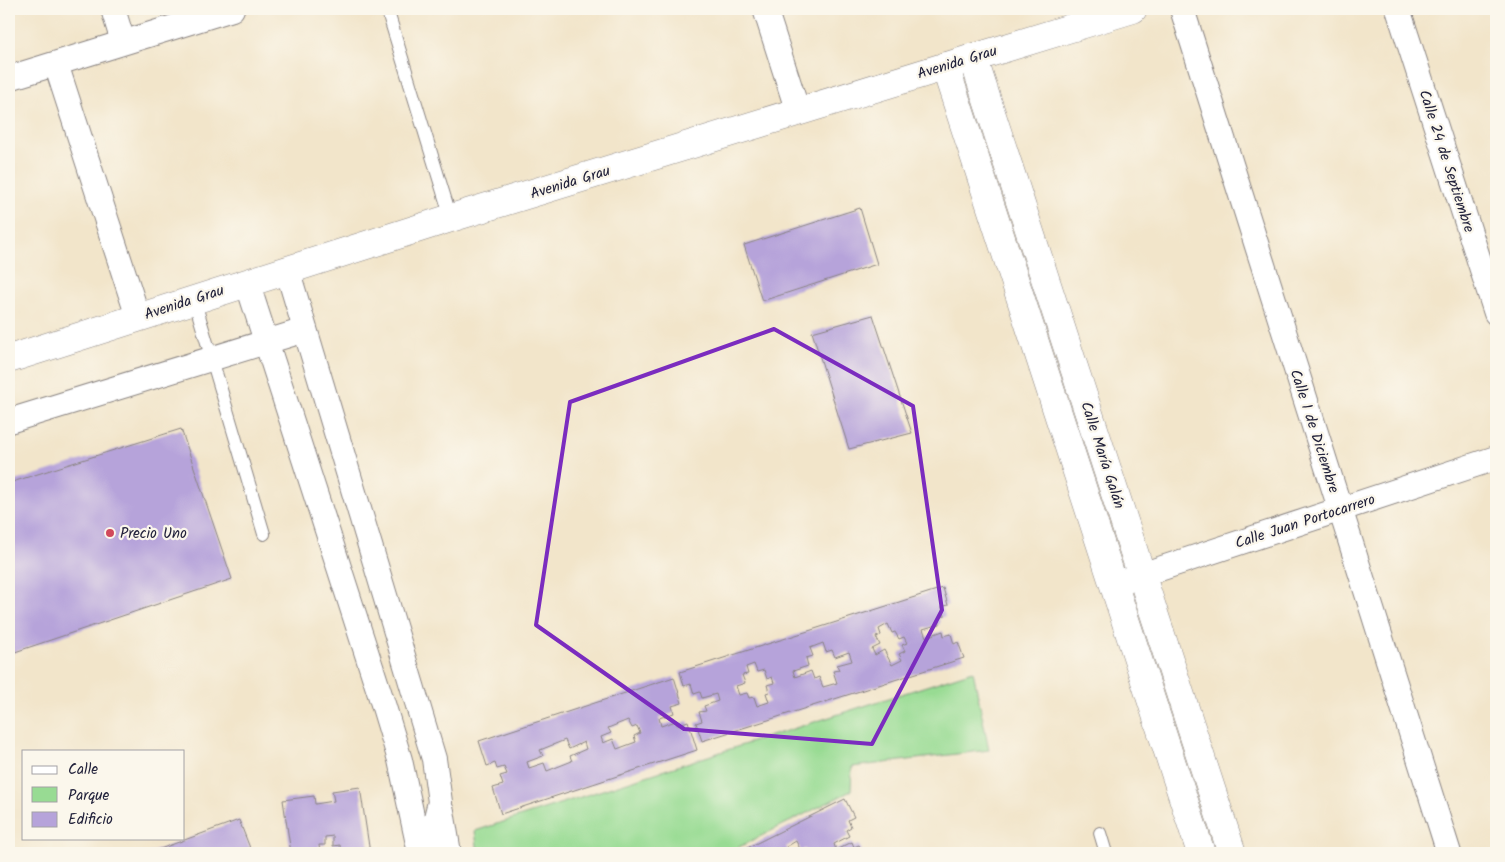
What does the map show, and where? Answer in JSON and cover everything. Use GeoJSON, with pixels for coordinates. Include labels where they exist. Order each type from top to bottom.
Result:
{"type":"FeatureCollection","features":[{"type":"Feature","properties":{"kind":"street"},"geometry":{"type":"LineString","coordinates":[[113,9],[123,42]]}},
{"type":"Feature","properties":{"kind":"street"},"geometry":{"type":"LineString","coordinates":[[9,78],[232,9]]}},
{"type":"Feature","properties":{"kind":"street"},"geometry":{"type":"LineString","coordinates":[[765,9],[798,112]]}},
{"type":"Feature","properties":{"kind":"street","name":"Avenida Grau"},"geometry":{"type":"LineString","coordinates":[[9,358],[451,218],[1133,9]]}},
{"type":"Feature","properties":{"kind":"street","name":"Calle 1 de Diciembre"},"geometry":{"type":"LineString","coordinates":[[1182,9],[1449,853]]}},
{"type":"Feature","properties":{"kind":"street","name":"Calle 24 de Septiembre"},"geometry":{"type":"LineString","coordinates":[[1398,9],[1496,313]]}},
{"type":"Feature","properties":{"kind":"street","name":"Calle María Galán"},"geometry":{"type":"LineString","coordinates":[[973,57],[1232,853]]}},
{"type":"Feature","properties":{"kind":"street"},"geometry":{"type":"LineString","coordinates":[[56,64],[138,317]]}},
{"type":"Feature","properties":{"kind":"street","name":"Calle María Galán"},"geometry":{"type":"LineString","coordinates":[[945,66],[1201,853]]}},
{"type":"Feature","properties":{"kind":"street"},"geometry":{"type":"LineString","coordinates":[[287,269],[434,759],[449,853]]}},
{"type":"Feature","properties":{"kind":"street"},"geometry":{"type":"LineString","coordinates":[[247,282],[398,751],[420,853]]}},
{"type":"Feature","properties":{"kind":"street"},"geometry":{"type":"LineString","coordinates":[[9,421],[304,330]]}},
{"type":"Feature","properties":{"kind":"street","name":"Calle Juan Portocarrero"},"geometry":{"type":"LineString","coordinates":[[1114,584],[1496,458]]}},
{"type":"Feature","properties":{"kind":"street"},"geometry":{"type":"LineString","coordinates":[[428,853],[440,802]]}},
{"type":"Feature","properties":{"kind":"lane"},"geometry":{"type":"LineString","coordinates":[[387,9],[451,218]]}},
{"type":"Feature","properties":{"kind":"lane"},"geometry":{"type":"LineString","coordinates":[[194,299],[264,534]]}},
{"type":"Feature","properties":{"kind":"lane"},"geometry":{"type":"LineString","coordinates":[[1100,833],[1106,853]]}},
{"type":"Feature","properties":{"kind":"highlighted area"},"geometry":{"type":"Polygon","coordinates":[[[774,329],[913,406],[942,610],[872,744],[684,729],[536,625],[570,402],[774,329]]]}},
{"type":"Feature","properties":{"kind":"green space"},"geometry":{"type":"Polygon","coordinates":[[[973,671],[989,750],[852,767],[851,791],[727,853],[478,853],[475,831],[973,671]]]}},
{"type":"Feature","properties":{"kind":"building"},"geometry":{"type":"Polygon","coordinates":[[[860,208],[877,264],[762,301],[744,245],[860,208]]]}},
{"type":"Feature","properties":{"kind":"building"},"geometry":{"type":"Polygon","coordinates":[[[873,315],[912,433],[849,449],[812,332],[873,315]]]}},
{"type":"Feature","properties":{"kind":"building"},"geometry":{"type":"Polygon","coordinates":[[[181,429],[232,579],[9,654],[9,634],[11,634],[9,627],[9,483],[181,429]]]}},
{"type":"Feature","properties":{"kind":"building"},"geometry":{"type":"Polygon","coordinates":[[[943,588],[948,605],[942,607],[945,616],[939,618],[940,624],[923,629],[926,637],[943,631],[944,636],[951,634],[954,644],[958,642],[964,658],[702,741],[696,723],[702,721],[699,712],[706,711],[704,706],[718,701],[716,694],[702,698],[700,692],[694,694],[691,684],[684,686],[680,672],[943,588]],[[888,624],[879,629],[881,635],[876,637],[880,645],[872,649],[875,655],[884,650],[892,665],[902,660],[899,654],[905,651],[902,645],[907,643],[904,637],[899,639],[895,632],[892,633],[888,624]],[[823,643],[810,648],[813,656],[806,658],[808,666],[793,671],[795,677],[811,671],[814,679],[819,677],[823,687],[837,683],[833,671],[839,670],[837,665],[852,661],[849,652],[835,657],[832,650],[826,652],[823,643]],[[754,664],[746,667],[748,674],[742,675],[745,683],[736,686],[739,695],[747,693],[749,698],[754,697],[757,706],[769,702],[766,693],[769,692],[767,685],[774,683],[772,677],[767,679],[764,670],[757,672],[754,664]]]}},
{"type":"Feature","properties":{"kind":"building"},"geometry":{"type":"Polygon","coordinates":[[[674,677],[682,703],[672,706],[674,713],[659,718],[661,726],[676,721],[677,725],[688,721],[697,750],[501,814],[493,788],[503,785],[500,776],[507,774],[504,767],[497,769],[495,763],[487,766],[479,741],[674,677]],[[628,720],[608,728],[611,733],[601,737],[603,743],[613,739],[617,749],[636,742],[634,736],[640,733],[637,726],[632,728],[628,720]],[[565,740],[540,750],[543,756],[527,762],[529,768],[544,763],[547,771],[572,761],[570,756],[586,749],[584,742],[569,749],[565,740]]]}},
{"type":"Feature","properties":{"kind":"building"},"geometry":{"type":"Polygon","coordinates":[[[360,787],[370,853],[341,853],[340,845],[333,846],[333,836],[325,837],[325,845],[319,845],[320,853],[291,853],[283,800],[314,796],[315,804],[334,801],[332,791],[360,787]]]}},
{"type":"Feature","properties":{"kind":"building"},"geometry":{"type":"Polygon","coordinates":[[[845,799],[854,817],[848,820],[851,827],[846,830],[849,836],[834,844],[836,850],[852,842],[854,847],[859,845],[863,853],[808,853],[805,849],[801,851],[796,841],[786,847],[790,853],[737,853],[845,799]]]}},
{"type":"Feature","properties":{"kind":"building"},"geometry":{"type":"Polygon","coordinates":[[[239,820],[250,848],[239,853],[149,853],[239,820]]]}},
{"type":"Feature","properties":{"kind":"place","name":"Precio Uno"},"geometry":{"type":"Point","coordinates":[110,533]}}]}
